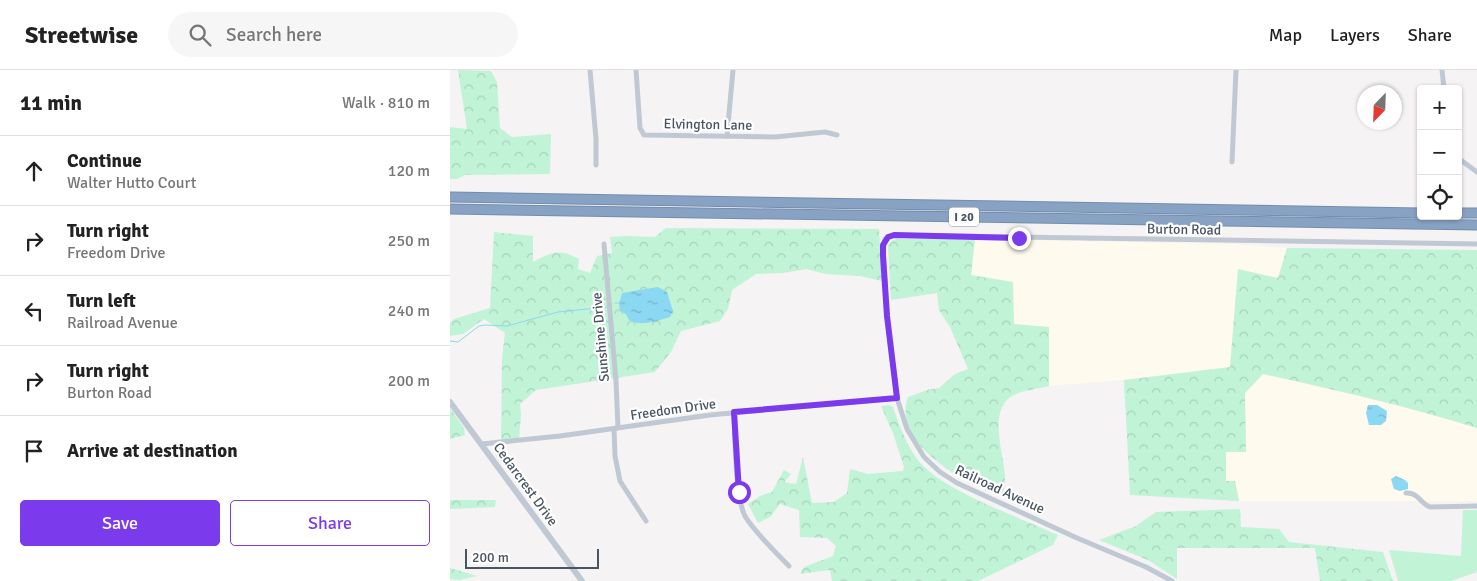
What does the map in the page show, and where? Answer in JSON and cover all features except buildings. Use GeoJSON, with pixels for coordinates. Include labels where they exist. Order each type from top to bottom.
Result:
{"type":"FeatureCollection","features":[{"type":"Feature","properties":{"kind":"highway","name":"I 20"},"geometry":{"type":"LineString","coordinates":[[450,197],[1417,212]]}},
{"type":"Feature","properties":{"kind":"highway","name":"I 20"},"geometry":{"type":"LineString","coordinates":[[450,210],[1477,225]]}},
{"type":"Feature","properties":{"kind":"highway"},"geometry":{"type":"LineString","coordinates":[[1462,213],[1477,214]]}},
{"type":"Feature","properties":{"kind":"street"},"geometry":{"type":"LineString","coordinates":[[590,70],[596,139],[596,165]]}},
{"type":"Feature","properties":{"kind":"street","name":"Elvington Lane"},"geometry":{"type":"LineString","coordinates":[[636,70],[640,128],[644,135],[775,137],[825,132],[838,135]]}},
{"type":"Feature","properties":{"kind":"street"},"geometry":{"type":"LineString","coordinates":[[727,136],[733,70]]}},
{"type":"Feature","properties":{"kind":"street"},"geometry":{"type":"LineString","coordinates":[[1232,162],[1236,70]]}},
{"type":"Feature","properties":{"kind":"street"},"geometry":{"type":"LineString","coordinates":[[1442,70],[1444,85]]}},
{"type":"Feature","properties":{"kind":"street"},"geometry":{"type":"LineString","coordinates":[[1462,161],[1477,172]]}},
{"type":"Feature","properties":{"kind":"street","name":"Burton Road"},"geometry":{"type":"LineString","coordinates":[[890,236],[1477,244]]}},
{"type":"Feature","properties":{"kind":"street","name":"Railroad Avenue"},"geometry":{"type":"LineString","coordinates":[[890,236],[885,240],[883,249],[887,316],[897,398],[902,418],[915,445],[924,457],[946,476],[967,487],[1158,572],[1172,581]]}},
{"type":"Feature","properties":{"kind":"street","name":"Sunshine Drive"},"geometry":{"type":"LineString","coordinates":[[604,244],[615,373],[615,456],[623,489],[646,521]]}},
{"type":"Feature","properties":{"kind":"street","name":"Freedom Drive"},"geometry":{"type":"LineString","coordinates":[[482,444],[616,429],[734,412],[897,398]]}},
{"type":"Feature","properties":{"kind":"street","name":"Cedarcrest Drive"},"geometry":{"type":"LineString","coordinates":[[450,402],[582,581]]}},
{"type":"Feature","properties":{"kind":"street"},"geometry":{"type":"LineString","coordinates":[[734,412],[739,492],[742,508],[747,519],[789,566]]}},
{"type":"Feature","properties":{"kind":"street"},"geometry":{"type":"LineString","coordinates":[[1406,493],[1415,494],[1424,504],[1430,507],[1477,506]]}},
{"type":"Feature","properties":{"kind":"shaded area"},"geometry":{"type":"Polygon","coordinates":[[[975,239],[1235,244],[1287,248],[1278,279],[1238,269],[1230,368],[1049,386],[1049,327],[1013,324],[971,275],[975,239]]]}},
{"type":"Feature","properties":{"kind":"shaded area"},"geometry":{"type":"Polygon","coordinates":[[[1263,374],[1367,397],[1477,428],[1477,501],[1239,501],[1235,481],[1226,481],[1226,451],[1246,452],[1245,393],[1263,374]]]}},
{"type":"Feature","properties":{"kind":"green space"},"geometry":{"type":"Polygon","coordinates":[[[458,70],[491,71],[497,82],[500,128],[512,137],[551,134],[550,174],[465,175],[457,179],[450,179],[450,127],[467,129],[458,70]]]}},
{"type":"Feature","properties":{"kind":"green space"},"geometry":{"type":"Polygon","coordinates":[[[666,228],[879,229],[882,281],[860,276],[826,274],[806,269],[783,273],[756,274],[732,290],[728,309],[720,321],[681,331],[671,352],[655,372],[536,390],[520,404],[519,440],[501,442],[502,359],[505,333],[484,319],[463,334],[450,336],[450,323],[454,319],[490,308],[494,232],[533,236],[533,262],[545,256],[561,252],[579,259],[578,269],[590,273],[597,256],[612,253],[610,237],[655,237],[666,228]]]}},
{"type":"Feature","properties":{"kind":"green space"},"geometry":{"type":"Polygon","coordinates":[[[897,239],[975,239],[971,275],[1013,282],[1014,324],[1049,327],[1049,386],[1012,396],[1004,403],[1000,413],[999,436],[1005,471],[1002,496],[952,472],[921,446],[911,431],[906,415],[908,397],[939,388],[955,374],[968,369],[950,327],[939,310],[937,293],[891,300],[888,245],[897,239]]]}},
{"type":"Feature","properties":{"kind":"green space"},"geometry":{"type":"Polygon","coordinates":[[[1287,248],[1477,250],[1477,428],[1397,405],[1263,374],[1245,393],[1246,452],[1226,452],[1226,481],[1235,481],[1239,501],[1130,495],[1124,380],[1230,367],[1238,269],[1278,278],[1287,248]]]}},
{"type":"Feature","properties":{"kind":"green space"},"geometry":{"type":"Polygon","coordinates":[[[889,405],[893,407],[903,434],[913,453],[928,470],[944,482],[982,502],[1058,535],[1053,545],[978,581],[832,581],[830,570],[800,574],[804,567],[833,556],[836,546],[827,538],[800,537],[799,510],[780,504],[770,517],[758,523],[748,504],[760,496],[772,492],[784,470],[791,474],[784,482],[796,484],[803,457],[812,503],[834,502],[847,493],[850,469],[868,474],[903,471],[904,467],[893,433],[881,406],[889,405]]]}},
{"type":"Feature","properties":{"kind":"green space"},"geometry":{"type":"Polygon","coordinates":[[[450,408],[464,428],[465,435],[450,439],[450,408]]]}},
{"type":"Feature","properties":{"kind":"green space"},"geometry":{"type":"Polygon","coordinates":[[[450,500],[496,500],[495,507],[450,509],[450,500]]]}},
{"type":"Feature","properties":{"kind":"green space"},"geometry":{"type":"Polygon","coordinates":[[[1240,509],[1241,527],[1279,529],[1289,542],[1383,552],[1393,581],[1320,581],[1315,548],[1177,548],[1177,579],[1148,560],[1099,540],[1136,526],[1156,512],[1240,509]]]}},
{"type":"Feature","properties":{"kind":"green space"},"geometry":{"type":"Polygon","coordinates":[[[1463,510],[1477,510],[1477,572],[1451,581],[1398,581],[1389,550],[1461,556],[1463,510]]]}},
{"type":"Feature","properties":{"kind":"green space"},"geometry":{"type":"Polygon","coordinates":[[[450,568],[477,576],[459,580],[450,579],[450,568]]]}},
{"type":"Feature","properties":{"kind":"water"},"geometry":{"type":"Polygon","coordinates":[[[658,287],[667,292],[673,311],[670,317],[650,323],[639,323],[629,320],[626,314],[620,311],[619,304],[622,293],[658,287]]]}},
{"type":"Feature","properties":{"kind":"water"},"geometry":{"type":"Polygon","coordinates":[[[1368,405],[1377,405],[1387,411],[1386,421],[1381,425],[1369,425],[1366,413],[1368,405]]]}},
{"type":"Feature","properties":{"kind":"water"},"geometry":{"type":"Polygon","coordinates":[[[1396,476],[1408,483],[1408,489],[1400,491],[1394,489],[1391,479],[1396,476]]]}},
{"type":"Feature","properties":{"kind":"waterway"},"geometry":{"type":"LineString","coordinates":[[615,303],[621,303]]}},
{"type":"Feature","properties":{"kind":"waterway"},"geometry":{"type":"LineString","coordinates":[[450,341],[458,342],[479,326],[507,326],[558,312],[607,307]]}},
{"type":"Feature","properties":{"kind":"route"},"geometry":{"type":"LineString","coordinates":[[739,492],[734,412],[897,398],[887,316],[883,256],[883,245],[888,237],[894,235],[1019,238]]}}]}
